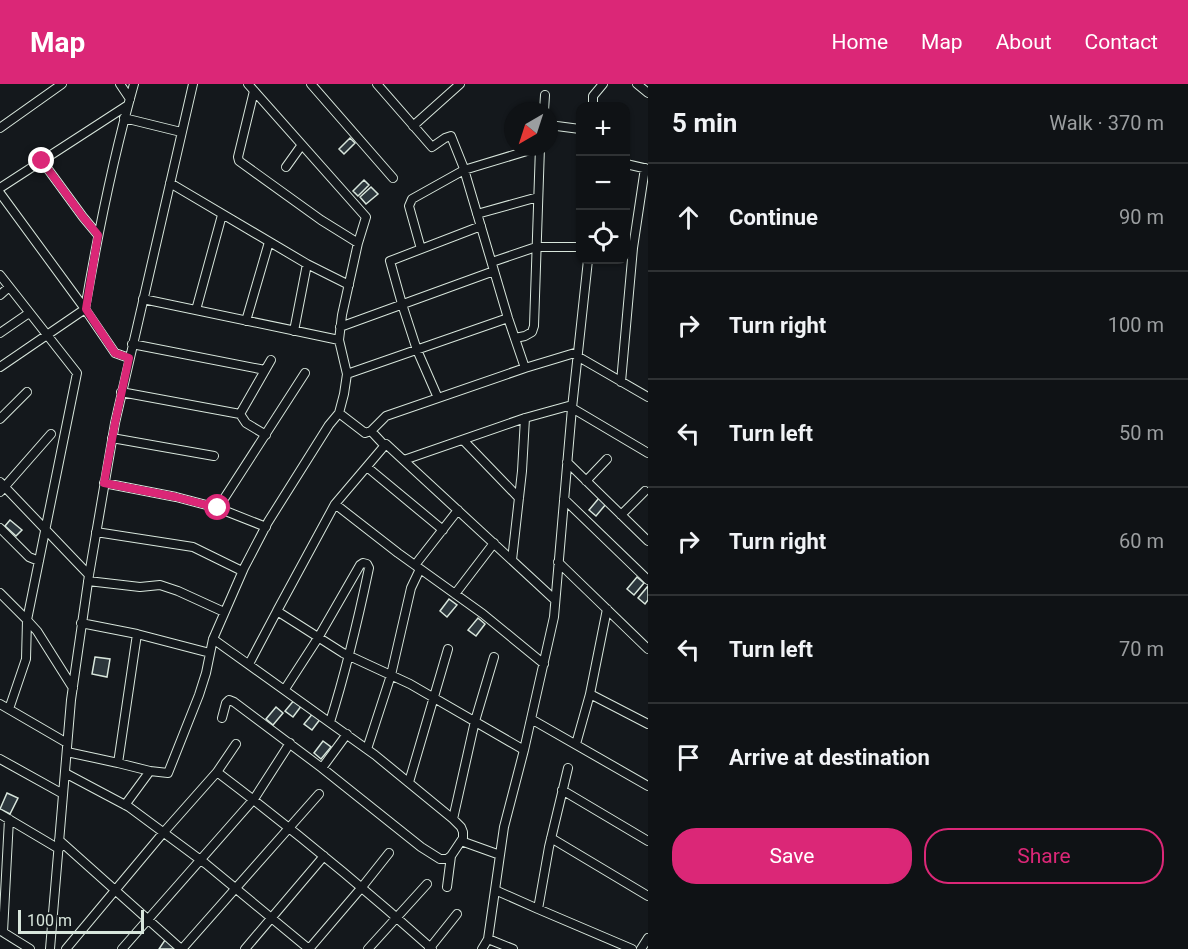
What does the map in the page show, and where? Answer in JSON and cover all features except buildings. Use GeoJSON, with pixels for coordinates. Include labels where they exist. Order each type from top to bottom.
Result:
{"type":"FeatureCollection","features":[{"type":"Feature","properties":{"kind":"street"},"geometry":{"type":"LineString","coordinates":[[0,128],[62,84]]}},
{"type":"Feature","properties":{"kind":"street"},"geometry":{"type":"LineString","coordinates":[[120,84],[129,102]]}},
{"type":"Feature","properties":{"kind":"street"},"geometry":{"type":"LineString","coordinates":[[0,367],[86,309],[98,235],[124,118],[134,84]]}},
{"type":"Feature","properties":{"kind":"street"},"geometry":{"type":"LineString","coordinates":[[50,949],[73,688],[88,578],[112,438],[129,358],[193,84]]}},
{"type":"Feature","properties":{"kind":"street"},"geometry":{"type":"LineString","coordinates":[[0,704],[67,748],[150,771],[168,773],[199,695],[213,639],[242,571],[266,527],[329,425],[339,413],[347,374],[339,340],[340,327],[358,243],[366,217],[248,84]]}},
{"type":"Feature","properties":{"kind":"street"},"geometry":{"type":"LineString","coordinates":[[311,84],[393,178]]}},
{"type":"Feature","properties":{"kind":"street"},"geometry":{"type":"LineString","coordinates":[[377,84],[432,147],[451,136],[464,170],[525,368]]}},
{"type":"Feature","properties":{"kind":"street"},"geometry":{"type":"LineString","coordinates":[[413,126],[460,84]]}},
{"type":"Feature","properties":{"kind":"street"},"geometry":{"type":"LineString","coordinates":[[593,102],[593,96],[603,84]]}},
{"type":"Feature","properties":{"kind":"street"},"geometry":{"type":"LineString","coordinates":[[637,84],[648,93]]}},
{"type":"Feature","properties":{"kind":"street"},"geometry":{"type":"LineString","coordinates":[[254,91],[238,157],[239,161],[321,220],[358,243]]}},
{"type":"Feature","properties":{"kind":"street"},"geometry":{"type":"LineString","coordinates":[[545,95],[545,102]]}},
{"type":"Feature","properties":{"kind":"street"},"geometry":{"type":"LineString","coordinates":[[129,102],[0,190],[115,353],[129,358]]}},
{"type":"Feature","properties":{"kind":"street"},"geometry":{"type":"LineString","coordinates":[[124,118],[181,132]]}},
{"type":"Feature","properties":{"kind":"street"},"geometry":{"type":"LineString","coordinates":[[558,126],[576,128]]}},
{"type":"Feature","properties":{"kind":"street"},"geometry":{"type":"LineString","coordinates":[[286,167],[301,146]]}},
{"type":"Feature","properties":{"kind":"street"},"geometry":{"type":"LineString","coordinates":[[421,249],[410,202],[464,170],[510,156]]}},
{"type":"Feature","properties":{"kind":"street"},"geometry":{"type":"LineString","coordinates":[[515,338],[532,332],[534,326],[540,156]]}},
{"type":"Feature","properties":{"kind":"street"},"geometry":{"type":"LineString","coordinates":[[42,161],[98,235]]}},
{"type":"Feature","properties":{"kind":"street"},"geometry":{"type":"LineString","coordinates":[[621,382],[633,248],[647,169],[630,165]]}},
{"type":"Feature","properties":{"kind":"street"},"geometry":{"type":"LineString","coordinates":[[170,183],[307,264],[349,285]]}},
{"type":"Feature","properties":{"kind":"street"},"geometry":{"type":"LineString","coordinates":[[477,213],[538,197]]}},
{"type":"Feature","properties":{"kind":"street"},"geometry":{"type":"LineString","coordinates":[[196,310],[222,215]]}},
{"type":"Feature","properties":{"kind":"street"},"geometry":{"type":"LineString","coordinates":[[438,398],[417,350],[390,261],[481,226]]}},
{"type":"Feature","properties":{"kind":"street"},"geometry":{"type":"LineString","coordinates":[[246,321],[269,242]]}},
{"type":"Feature","properties":{"kind":"street"},"geometry":{"type":"LineString","coordinates":[[492,262],[536,247],[576,247]]}},
{"type":"Feature","properties":{"kind":"street"},"geometry":{"type":"LineString","coordinates":[[294,331],[307,264]]}},
{"type":"Feature","properties":{"kind":"street"},"geometry":{"type":"LineString","coordinates":[[482,949],[488,939],[504,827],[554,617],[572,406],[588,264]]}},
{"type":"Feature","properties":{"kind":"street"},"geometry":{"type":"LineString","coordinates":[[340,327],[494,271]]}},
{"type":"Feature","properties":{"kind":"street"},"geometry":{"type":"LineString","coordinates":[[0,275],[77,373],[27,620],[26,660],[9,709]]}},
{"type":"Feature","properties":{"kind":"street"},"geometry":{"type":"LineString","coordinates":[[0,295],[9,287]]}},
{"type":"Feature","properties":{"kind":"street"},"geometry":{"type":"LineString","coordinates":[[143,299],[339,340]]}},
{"type":"Feature","properties":{"kind":"street"},"geometry":{"type":"LineString","coordinates":[[0,333],[29,313]]}},
{"type":"Feature","properties":{"kind":"street"},"geometry":{"type":"LineString","coordinates":[[347,374],[508,318]]}},
{"type":"Feature","properties":{"kind":"street"},"geometry":{"type":"LineString","coordinates":[[132,344],[265,370]]}},
{"type":"Feature","properties":{"kind":"street"},"geometry":{"type":"LineString","coordinates":[[339,413],[365,433],[371,431],[386,416],[525,368],[577,354],[648,397]]}},
{"type":"Feature","properties":{"kind":"street"},"geometry":{"type":"LineString","coordinates":[[240,414],[271,360]]}},
{"type":"Feature","properties":{"kind":"street"},"geometry":{"type":"LineString","coordinates":[[218,508],[305,373]]}},
{"type":"Feature","properties":{"kind":"street"},"geometry":{"type":"LineString","coordinates":[[0,418],[27,392]]}},
{"type":"Feature","properties":{"kind":"street"},"geometry":{"type":"LineString","coordinates":[[122,392],[240,414],[246,423],[266,435]]}},
{"type":"Feature","properties":{"kind":"street"},"geometry":{"type":"LineString","coordinates":[[404,460],[525,418],[572,406],[648,453]]}},
{"type":"Feature","properties":{"kind":"street"},"geometry":{"type":"LineString","coordinates":[[512,560],[522,471],[525,418]]}},
{"type":"Feature","properties":{"kind":"street"},"geometry":{"type":"LineString","coordinates":[[371,431],[555,600]]}},
{"type":"Feature","properties":{"kind":"street"},"geometry":{"type":"LineString","coordinates":[[51,434],[2,487],[46,530],[88,578],[140,587],[160,585],[224,612]]}},
{"type":"Feature","properties":{"kind":"street"},"geometry":{"type":"LineString","coordinates":[[112,438],[214,456]]}},
{"type":"Feature","properties":{"kind":"street"},"geometry":{"type":"LineString","coordinates":[[463,440],[519,498]]}},
{"type":"Feature","properties":{"kind":"street"},"geometry":{"type":"LineString","coordinates":[[249,664],[335,504],[385,446]]}},
{"type":"Feature","properties":{"kind":"street"},"geometry":{"type":"LineString","coordinates":[[586,481],[607,459]]}},
{"type":"Feature","properties":{"kind":"street"},"geometry":{"type":"LineString","coordinates":[[567,462],[648,541]]}},
{"type":"Feature","properties":{"kind":"street"},"geometry":{"type":"LineString","coordinates":[[367,467],[442,530]]}},
{"type":"Feature","properties":{"kind":"street"},"geometry":{"type":"LineString","coordinates":[[104,483],[218,508],[266,527]]}},
{"type":"Feature","properties":{"kind":"street"},"geometry":{"type":"LineString","coordinates":[[621,515],[645,491]]}},
{"type":"Feature","properties":{"kind":"street"},"geometry":{"type":"LineString","coordinates":[[564,499],[648,580]]}},
{"type":"Feature","properties":{"kind":"street"},"geometry":{"type":"LineString","coordinates":[[335,504],[483,614],[544,664]]}},
{"type":"Feature","properties":{"kind":"street"},"geometry":{"type":"LineString","coordinates":[[367,749],[391,675],[417,567],[458,510]]}},
{"type":"Feature","properties":{"kind":"street"},"geometry":{"type":"LineString","coordinates":[[0,528],[29,557],[39,561]]}},
{"type":"Feature","properties":{"kind":"street"},"geometry":{"type":"LineString","coordinates":[[96,532],[193,547],[242,571]]}},
{"type":"Feature","properties":{"kind":"street"},"geometry":{"type":"LineString","coordinates":[[455,594],[494,543]]}},
{"type":"Feature","properties":{"kind":"street"},"geometry":{"type":"LineString","coordinates":[[558,562],[648,649]]}},
{"type":"Feature","properties":{"kind":"street"},"geometry":{"type":"LineString","coordinates":[[285,689],[318,638],[360,565],[367,564],[369,568],[349,656],[330,722]]}},
{"type":"Feature","properties":{"kind":"street"},"geometry":{"type":"LineString","coordinates":[[0,593],[37,631],[73,688]]}},
{"type":"Feature","properties":{"kind":"street"},"geometry":{"type":"LineString","coordinates":[[576,744],[590,694],[607,609]]}},
{"type":"Feature","properties":{"kind":"street"},"geometry":{"type":"LineString","coordinates":[[277,611],[349,656],[434,698],[524,750]]}},
{"type":"Feature","properties":{"kind":"street"},"geometry":{"type":"LineString","coordinates":[[81,623],[137,634],[210,654]]}},
{"type":"Feature","properties":{"kind":"street"},"geometry":{"type":"LineString","coordinates":[[118,763],[137,634]]}},
{"type":"Feature","properties":{"kind":"street"},"geometry":{"type":"LineString","coordinates":[[213,639],[285,689],[409,782],[461,827],[463,838],[451,856],[447,859],[440,859],[421,847],[290,743],[229,700],[222,718]]}},
{"type":"Feature","properties":{"kind":"street"},"geometry":{"type":"LineString","coordinates":[[409,782],[448,649]]}},
{"type":"Feature","properties":{"kind":"street"},"geometry":{"type":"LineString","coordinates":[[453,819],[475,721],[494,657]]}},
{"type":"Feature","properties":{"kind":"street"},"geometry":{"type":"LineString","coordinates":[[590,694],[648,724]]}},
{"type":"Feature","properties":{"kind":"street"},"geometry":{"type":"LineString","coordinates":[[531,719],[648,786]]}},
{"type":"Feature","properties":{"kind":"street"},"geometry":{"type":"LineString","coordinates":[[322,768],[346,734]]}},
{"type":"Feature","properties":{"kind":"street"},"geometry":{"type":"LineString","coordinates":[[122,949],[254,799],[290,743]]}},
{"type":"Feature","properties":{"kind":"street"},"geometry":{"type":"LineString","coordinates":[[66,949],[217,772],[236,744]]}},
{"type":"Feature","properties":{"kind":"street"},"geometry":{"type":"LineString","coordinates":[[0,759],[63,794]]}},
{"type":"Feature","properties":{"kind":"street"},"geometry":{"type":"LineString","coordinates":[[538,909],[551,838],[568,768]]}},
{"type":"Feature","properties":{"kind":"street"},"geometry":{"type":"LineString","coordinates":[[125,805],[150,771]]}},
{"type":"Feature","properties":{"kind":"street"},"geometry":{"type":"LineString","coordinates":[[217,772],[254,799],[362,887],[431,948],[457,914]]}},
{"type":"Feature","properties":{"kind":"street"},"geometry":{"type":"LineString","coordinates":[[65,773],[125,805],[200,860],[307,948],[389,853]]}},
{"type":"Feature","properties":{"kind":"street"},"geometry":{"type":"LineString","coordinates":[[562,790],[648,841]]}},
{"type":"Feature","properties":{"kind":"street"},"geometry":{"type":"LineString","coordinates":[[59,840],[182,949],[319,794]]}},
{"type":"Feature","properties":{"kind":"street"},"geometry":{"type":"LineString","coordinates":[[0,814],[58,849]]}},
{"type":"Feature","properties":{"kind":"street"},"geometry":{"type":"LineString","coordinates":[[9,819],[2,931],[30,949]]}},
{"type":"Feature","properties":{"kind":"street"},"geometry":{"type":"LineString","coordinates":[[551,838],[648,896]]}},
{"type":"Feature","properties":{"kind":"street"},"geometry":{"type":"LineString","coordinates":[[461,841],[500,855]]}},
{"type":"Feature","properties":{"kind":"street"},"geometry":{"type":"LineString","coordinates":[[244,949],[324,856]]}},
{"type":"Feature","properties":{"kind":"street"},"geometry":{"type":"LineString","coordinates":[[447,887],[451,856]]}},
{"type":"Feature","properties":{"kind":"street"},"geometry":{"type":"LineString","coordinates":[[368,949],[427,884]]}},
{"type":"Feature","properties":{"kind":"street"},"geometry":{"type":"LineString","coordinates":[[495,890],[632,949]]}},
{"type":"Feature","properties":{"kind":"street"},"geometry":{"type":"LineString","coordinates":[[641,949],[648,938]]}},
{"type":"Feature","properties":{"kind":"street"},"geometry":{"type":"LineString","coordinates":[[488,939],[513,949]]}},
{"type":"Feature","properties":{"kind":"route"},"geometry":{"type":"LineString","coordinates":[[42,161],[98,235],[86,309],[115,353],[129,358],[104,483],[218,508]]}}]}
